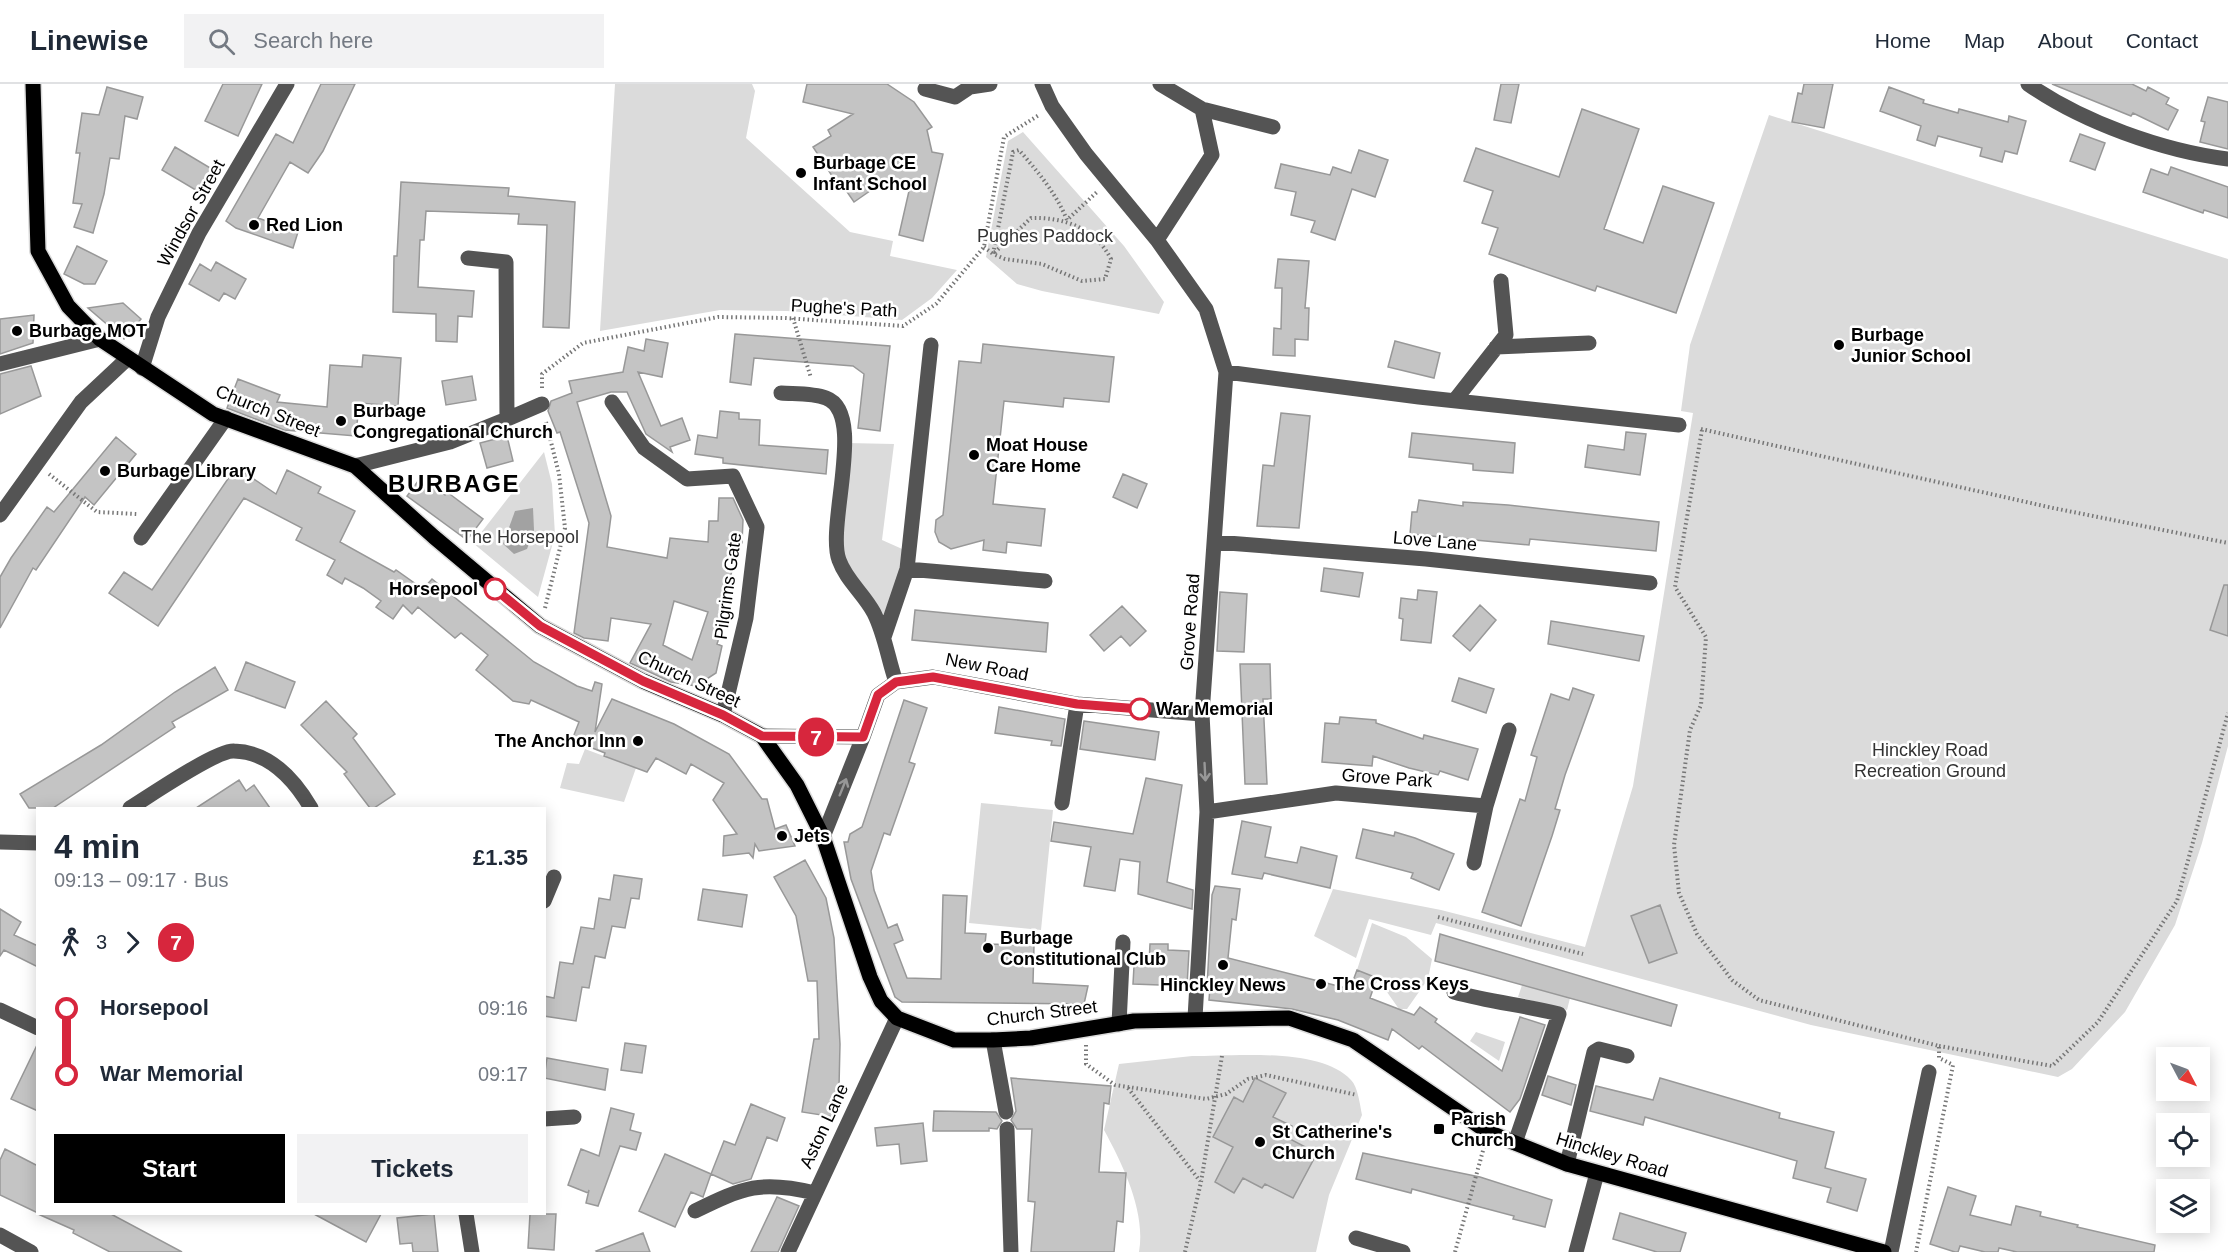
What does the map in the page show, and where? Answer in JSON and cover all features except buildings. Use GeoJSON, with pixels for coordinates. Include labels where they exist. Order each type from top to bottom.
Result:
{"type":"FeatureCollection","features":[{"type":"Feature","properties":{"kind":"main road","name":"Church Street"},"geometry":{"type":"LineString","coordinates":[[33,84],[38,250],[68,306],[100,339],[213,414],[355,466],[434,537],[540,626],[643,681],[723,715],[762,736],[797,785],[823,837],[870,977],[881,1001],[897,1018],[954,1040],[1032,1038],[1119,1024],[1196,1018],[1289,1018],[1353,1040]]}},
{"type":"Feature","properties":{"kind":"main road","name":"Hinckley Road"},"geometry":{"type":"LineString","coordinates":[[1353,1040],[1488,1132],[1567,1164],[1884,1252]]}},
{"type":"Feature","properties":{"kind":"street","name":"Windsor Street"},"geometry":{"type":"LineString","coordinates":[[142,368],[158,317],[199,233],[287,84]]}},
{"type":"Feature","properties":{"kind":"street"},"geometry":{"type":"LineString","coordinates":[[925,89],[955,97],[969,87],[990,84]]}},
{"type":"Feature","properties":{"kind":"street","name":"Grove Road"},"geometry":{"type":"LineString","coordinates":[[1042,84],[1052,106],[1108,181],[1157,240],[1206,309],[1226,372],[1202,714],[1207,812],[1196,1018]]}},
{"type":"Feature","properties":{"kind":"street"},"geometry":{"type":"LineString","coordinates":[[1160,84],[1202,109],[1273,127]]}},
{"type":"Feature","properties":{"kind":"street"},"geometry":{"type":"LineString","coordinates":[[2028,84],[2048,98],[2087,117],[2152,142],[2203,156],[2228,159]]}},
{"type":"Feature","properties":{"kind":"street"},"geometry":{"type":"LineString","coordinates":[[1157,240],[1212,155],[1202,109]]}},
{"type":"Feature","properties":{"kind":"street"},"geometry":{"type":"LineString","coordinates":[[468,258],[506,262],[507,419]]}},
{"type":"Feature","properties":{"kind":"street"},"geometry":{"type":"LineString","coordinates":[[1455,400],[1506,335],[1501,281]]}},
{"type":"Feature","properties":{"kind":"street"},"geometry":{"type":"LineString","coordinates":[[0,364],[100,339]]}},
{"type":"Feature","properties":{"kind":"street"},"geometry":{"type":"LineString","coordinates":[[1496,347],[1589,343]]}},
{"type":"Feature","properties":{"kind":"street"},"geometry":{"type":"LineString","coordinates":[[884,637],[907,569],[931,345]]}},
{"type":"Feature","properties":{"kind":"street"},"geometry":{"type":"LineString","coordinates":[[0,515],[81,402],[128,358]]}},
{"type":"Feature","properties":{"kind":"street"},"geometry":{"type":"LineString","coordinates":[[1226,372],[1679,425]]}},
{"type":"Feature","properties":{"kind":"street"},"geometry":{"type":"LineString","coordinates":[[781,393],[828,398],[839,409],[847,443],[836,541],[839,559],[853,585],[873,610],[884,637],[887,659],[896,682],[878,695],[823,837]]}},
{"type":"Feature","properties":{"kind":"street","name":"Pilgrims Gate"},"geometry":{"type":"LineString","coordinates":[[612,402],[644,448],[687,479],[733,476],[757,527],[746,618],[723,715]]}},
{"type":"Feature","properties":{"kind":"street"},"geometry":{"type":"LineString","coordinates":[[355,466],[450,442],[542,404]]}},
{"type":"Feature","properties":{"kind":"street"},"geometry":{"type":"LineString","coordinates":[[141,538],[226,418]]}},
{"type":"Feature","properties":{"kind":"street","name":"Love Lane"},"geometry":{"type":"LineString","coordinates":[[1215,542],[1426,559],[1650,583]]}},
{"type":"Feature","properties":{"kind":"street"},"geometry":{"type":"LineString","coordinates":[[907,569],[1045,581]]}},
{"type":"Feature","properties":{"kind":"street","name":"New Road"},"geometry":{"type":"LineString","coordinates":[[896,682],[933,677],[1077,704],[1202,714]]}},
{"type":"Feature","properties":{"kind":"street"},"geometry":{"type":"LineString","coordinates":[[1062,803],[1077,704]]}},
{"type":"Feature","properties":{"kind":"street"},"geometry":{"type":"LineString","coordinates":[[1474,863],[1486,806],[1509,730]]}},
{"type":"Feature","properties":{"kind":"street"},"geometry":{"type":"LineString","coordinates":[[762,736],[863,737]]}},
{"type":"Feature","properties":{"kind":"street"},"geometry":{"type":"LineString","coordinates":[[132,807],[189,770],[232,750],[266,758],[299,788],[310,807]]}},
{"type":"Feature","properties":{"kind":"street","name":"Grove Park"},"geometry":{"type":"LineString","coordinates":[[1207,812],[1335,793],[1486,806]]}},
{"type":"Feature","properties":{"kind":"street"},"geometry":{"type":"LineString","coordinates":[[0,842],[36,843]]}},
{"type":"Feature","properties":{"kind":"street"},"geometry":{"type":"LineString","coordinates":[[546,896],[554,877]]}},
{"type":"Feature","properties":{"kind":"street"},"geometry":{"type":"LineString","coordinates":[[1119,1024],[1123,942]]}},
{"type":"Feature","properties":{"kind":"street"},"geometry":{"type":"LineString","coordinates":[[1454,992],[1503,1005],[1513,1002],[1559,1014],[1515,1143]]}},
{"type":"Feature","properties":{"kind":"street"},"geometry":{"type":"LineString","coordinates":[[0,1010],[36,1027]]}},
{"type":"Feature","properties":{"kind":"street","name":"Aston Lane"},"geometry":{"type":"LineString","coordinates":[[788,1252],[897,1018]]}},
{"type":"Feature","properties":{"kind":"street"},"geometry":{"type":"LineString","coordinates":[[993,1040],[1006,1112]]}},
{"type":"Feature","properties":{"kind":"street"},"geometry":{"type":"LineString","coordinates":[[1567,1164],[1594,1052],[1599,1049],[1627,1056]]}},
{"type":"Feature","properties":{"kind":"street"},"geometry":{"type":"LineString","coordinates":[[1891,1252],[1929,1072]]}},
{"type":"Feature","properties":{"kind":"street"},"geometry":{"type":"LineString","coordinates":[[546,1119],[574,1117]]}},
{"type":"Feature","properties":{"kind":"street"},"geometry":{"type":"LineString","coordinates":[[1007,1129],[1011,1252]]}},
{"type":"Feature","properties":{"kind":"street"},"geometry":{"type":"LineString","coordinates":[[1576,1252],[1597,1173]]}},
{"type":"Feature","properties":{"kind":"street"},"geometry":{"type":"LineString","coordinates":[[695,1211],[724,1197],[767,1184],[815,1193]]}},
{"type":"Feature","properties":{"kind":"street"},"geometry":{"type":"LineString","coordinates":[[466,1215],[472,1252]]}},
{"type":"Feature","properties":{"kind":"street"},"geometry":{"type":"LineString","coordinates":[[0,1235],[31,1252]]}},
{"type":"Feature","properties":{"kind":"street"},"geometry":{"type":"LineString","coordinates":[[1356,1238],[1403,1252]]}},
{"type":"Feature","properties":{"kind":"path","name":"Pughe's Path"},"geometry":{"type":"LineString","coordinates":[[542,404],[542,374],[583,343],[718,317],[793,318],[903,326],[936,304],[984,247],[1004,137],[1052,106]]}},
{"type":"Feature","properties":{"kind":"path"},"geometry":{"type":"LineString","coordinates":[[993,254],[1013,152],[1019,150],[1038,172],[1059,202],[1066,220]]}},
{"type":"Feature","properties":{"kind":"path"},"geometry":{"type":"LineString","coordinates":[[1066,220],[1108,181]]}},
{"type":"Feature","properties":{"kind":"path"},"geometry":{"type":"LineString","coordinates":[[984,247],[993,254],[1005,259],[1042,264],[1082,281],[1105,279],[1111,259],[1104,244],[1066,220],[1031,218],[993,254]]}},
{"type":"Feature","properties":{"kind":"path"},"geometry":{"type":"LineString","coordinates":[[793,318],[817,397]]}},
{"type":"Feature","properties":{"kind":"path"},"geometry":{"type":"LineString","coordinates":[[540,626],[565,528],[559,474],[542,404]]}},
{"type":"Feature","properties":{"kind":"path"},"geometry":{"type":"LineString","coordinates":[[1679,425],[2053,508],[2228,543]]}},
{"type":"Feature","properties":{"kind":"path"},"geometry":{"type":"LineString","coordinates":[[1702,430],[1675,587],[1706,637],[1701,705],[1690,730],[1674,845],[1679,893],[1697,934],[1732,980],[1759,1000],[1939,1046],[2052,1066],[2098,1022],[2177,902],[2228,713]]}},
{"type":"Feature","properties":{"kind":"path"},"geometry":{"type":"LineString","coordinates":[[36,464],[97,512],[158,514]]}},
{"type":"Feature","properties":{"kind":"path"},"geometry":{"type":"LineString","coordinates":[[1438,917],[1583,954]]}},
{"type":"Feature","properties":{"kind":"path"},"geometry":{"type":"LineString","coordinates":[[1086,1029],[1086,1064],[1115,1085],[1206,1099],[1226,1094],[1248,1079],[1266,1075],[1357,1095]]}},
{"type":"Feature","properties":{"kind":"path"},"geometry":{"type":"LineString","coordinates":[[1916,1252],[1953,1065],[1939,1059],[1939,1046]]}},
{"type":"Feature","properties":{"kind":"path"},"geometry":{"type":"LineString","coordinates":[[1185,1252],[1201,1182],[1222,1056]]}},
{"type":"Feature","properties":{"kind":"path"},"geometry":{"type":"LineString","coordinates":[[1127,1087],[1201,1182]]}},
{"type":"Feature","properties":{"kind":"path"},"geometry":{"type":"LineString","coordinates":[[1455,1252],[1488,1132]]}},
{"type":"Feature","properties":{"kind":"green space","name":"Burbage CE Infant School"},"geometry":{"type":"Polygon","coordinates":[[[615,84],[752,84],[755,91],[746,138],[850,232],[893,241],[890,256],[957,270],[932,298],[902,320],[787,311],[720,310],[600,331],[615,84]]]}},
{"type":"Feature","properties":{"kind":"green space","name":"Hinckley Road Recreation Ground"},"geometry":{"type":"Polygon","coordinates":[[[1769,115],[2228,259],[2228,746],[2202,843],[2175,925],[2125,1012],[2072,1069],[2058,1077],[1811,1025],[1436,923],[1431,935],[1369,919],[1356,958],[1314,936],[1333,889],[1441,910],[1585,947],[1633,786],[1693,413],[1681,411],[1690,345],[1769,115]]]}},
{"type":"Feature","properties":{"kind":"green space","name":"Pughes Paddock"},"geometry":{"type":"Polygon","coordinates":[[[1023,132],[1124,246],[1164,302],[1159,314],[1017,284],[986,257],[1008,141],[1023,132]]]}},
{"type":"Feature","properties":{"kind":"green space"},"geometry":{"type":"Polygon","coordinates":[[[847,443],[894,444],[882,540],[909,552],[887,627],[839,559],[847,443]]]}},
{"type":"Feature","properties":{"kind":"green space","name":"The Horsepool"},"geometry":{"type":"Polygon","coordinates":[[[544,452],[552,484],[555,535],[538,597],[473,543],[544,452]]]}},
{"type":"Feature","properties":{"kind":"green space"},"geometry":{"type":"Polygon","coordinates":[[[585,749],[636,768],[624,802],[560,788],[567,763],[579,764],[585,749]]]}},
{"type":"Feature","properties":{"kind":"green space"},"geometry":{"type":"Polygon","coordinates":[[[981,803],[1053,810],[1041,930],[969,923],[981,803]]]}},
{"type":"Feature","properties":{"kind":"green space"},"geometry":{"type":"Polygon","coordinates":[[[1372,923],[1406,937],[1432,959],[1428,979],[1407,1009],[1399,1009],[1377,978],[1357,970],[1372,923]]]}},
{"type":"Feature","properties":{"kind":"green space"},"geometry":{"type":"Polygon","coordinates":[[[1522,985],[1570,998],[1567,1010],[1518,997],[1522,985]]]}},
{"type":"Feature","properties":{"kind":"green space"},"geometry":{"type":"Polygon","coordinates":[[[1476,1032],[1505,1042],[1499,1061],[1470,1041],[1476,1032]]]}},
{"type":"Feature","properties":{"kind":"green space","name":"St Catherine's Church"},"geometry":{"type":"Polygon","coordinates":[[[1252,1055],[1298,1058],[1319,1062],[1337,1069],[1353,1083],[1362,1115],[1329,1195],[1316,1252],[1139,1252],[1139,1221],[1136,1205],[1125,1173],[1104,1130],[1119,1064],[1192,1056],[1252,1055]]]}},
{"type":"Feature","properties":{"kind":"shaded area"},"geometry":{"type":"Polygon","coordinates":[[[533,508],[534,530],[527,549],[514,554],[503,544],[515,511],[533,508]]]}},
{"type":"Feature","properties":{"kind":"bus line","name":"7"},"geometry":{"type":"LineString","coordinates":[[495,589],[540,626],[643,681],[723,715],[762,736],[863,737],[878,695],[896,682],[933,677],[1077,704],[1140,709]]}},
{"type":"Feature","properties":{"kind":"place","name":"Burbage CE Infant School"},"geometry":{"type":"Point","coordinates":[801,173]}},
{"type":"Feature","properties":{"kind":"place","name":"Red Lion"},"geometry":{"type":"Point","coordinates":[254,225]}},
{"type":"Feature","properties":{"kind":"place","name":"Burbage MOT"},"geometry":{"type":"Point","coordinates":[17,331]}},
{"type":"Feature","properties":{"kind":"place","name":"Burbage Junior School"},"geometry":{"type":"Point","coordinates":[1839,345]}},
{"type":"Feature","properties":{"kind":"place","name":"Burbage Congregational Church"},"geometry":{"type":"Point","coordinates":[341,421]}},
{"type":"Feature","properties":{"kind":"place","name":"Moat House Care Home"},"geometry":{"type":"Point","coordinates":[974,455]}},
{"type":"Feature","properties":{"kind":"place","name":"Burbage Library"},"geometry":{"type":"Point","coordinates":[105,471]}},
{"type":"Feature","properties":{"kind":"place","name":"Horsepool"},"geometry":{"type":"Point","coordinates":[495,589]}},
{"type":"Feature","properties":{"kind":"place","name":"War Memorial"},"geometry":{"type":"Point","coordinates":[1140,709]}},
{"type":"Feature","properties":{"kind":"place","name":"The Anchor Inn"},"geometry":{"type":"Point","coordinates":[638,741]}},
{"type":"Feature","properties":{"kind":"place","name":"Jets"},"geometry":{"type":"Point","coordinates":[782,836]}},
{"type":"Feature","properties":{"kind":"place","name":"Burbage Constitutional Club"},"geometry":{"type":"Point","coordinates":[988,948]}},
{"type":"Feature","properties":{"kind":"place","name":"Hinckley News"},"geometry":{"type":"Point","coordinates":[1223,965]}},
{"type":"Feature","properties":{"kind":"place","name":"The Cross Keys"},"geometry":{"type":"Point","coordinates":[1321,984]}},
{"type":"Feature","properties":{"kind":"place","name":"Parish Church"},"geometry":{"type":"Point","coordinates":[1439,1129]}},
{"type":"Feature","properties":{"kind":"place","name":"St Catherine's Church"},"geometry":{"type":"Point","coordinates":[1260,1142]}},
{"type":"Feature","properties":{"kind":"district","name":"BURBAGE"},"geometry":{"type":"Point","coordinates":[454,483]}}]}
